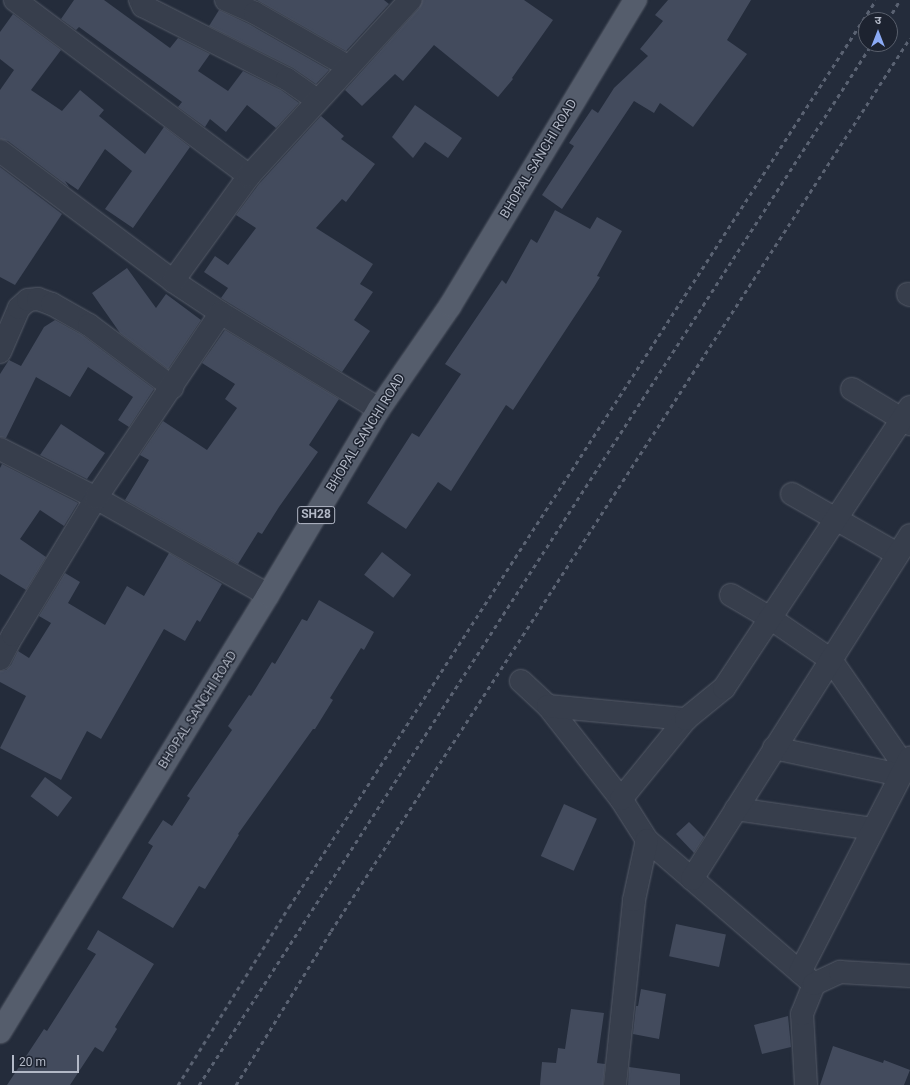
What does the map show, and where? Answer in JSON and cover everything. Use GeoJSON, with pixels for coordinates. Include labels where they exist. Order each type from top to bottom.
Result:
{"type":"FeatureCollection","features":[{"type":"Feature","properties":{"kind":"main road","name":"BHOPAL SANCHI ROAD"},"geometry":{"type":"LineString","coordinates":[[0,1032],[268,595],[379,408],[450,306],[635,0]]}},
{"type":"Feature","properties":{"kind":"street"},"geometry":{"type":"LineString","coordinates":[[15,0],[249,176]]}},
{"type":"Feature","properties":{"kind":"street"},"geometry":{"type":"LineString","coordinates":[[140,0],[143,6],[287,79],[317,100]]}},
{"type":"Feature","properties":{"kind":"street"},"geometry":{"type":"LineString","coordinates":[[226,0],[255,13],[349,67]]}},
{"type":"Feature","properties":{"kind":"street"},"geometry":{"type":"LineString","coordinates":[[173,281],[249,176],[317,100],[349,67],[406,1]]}},
{"type":"Feature","properties":{"kind":"street"},"geometry":{"type":"LineString","coordinates":[[0,151],[173,281],[221,313],[379,408]]}},
{"type":"Feature","properties":{"kind":"street"},"geometry":{"type":"LineString","coordinates":[[0,352],[19,308],[28,300],[38,299],[52,304],[89,324],[172,387]]}},
{"type":"Feature","properties":{"kind":"street"},"geometry":{"type":"LineString","coordinates":[[0,659],[6,631],[221,313]]}},
{"type":"Feature","properties":{"kind":"street"},"geometry":{"type":"LineString","coordinates":[[621,799],[686,719],[724,688],[836,519],[907,417],[852,389]]}},
{"type":"Feature","properties":{"kind":"street"},"geometry":{"type":"LineString","coordinates":[[0,449],[96,498],[268,595]]}},
{"type":"Feature","properties":{"kind":"street"},"geometry":{"type":"LineString","coordinates":[[692,879],[774,748],[905,545],[836,519],[792,494]]}},
{"type":"Feature","properties":{"kind":"street"},"geometry":{"type":"LineString","coordinates":[[731,595],[770,618],[831,660],[905,767]]}},
{"type":"Feature","properties":{"kind":"street"},"geometry":{"type":"LineString","coordinates":[[521,681],[548,706],[621,799],[647,840],[807,978]]}},
{"type":"Feature","properties":{"kind":"street"},"geometry":{"type":"LineString","coordinates":[[548,706],[686,719]]}},
{"type":"Feature","properties":{"kind":"street"},"geometry":{"type":"LineString","coordinates":[[774,748],[905,767]]}},
{"type":"Feature","properties":{"kind":"street"},"geometry":{"type":"LineString","coordinates":[[806,1085],[802,1014],[807,978],[873,829],[905,767]]}},
{"type":"Feature","properties":{"kind":"street"},"geometry":{"type":"LineString","coordinates":[[736,809],[873,829]]}},
{"type":"Feature","properties":{"kind":"street"},"geometry":{"type":"LineString","coordinates":[[615,1085],[634,900],[647,840]]}},
{"type":"Feature","properties":{"kind":"street"},"geometry":{"type":"LineString","coordinates":[[807,978],[840,972],[910,976]]}},
{"type":"Feature","properties":{"kind":"building"},"geometry":{"type":"Polygon","coordinates":[[[74,0],[104,0],[170,48],[178,38],[210,54],[198,71],[228,91],[243,71],[281,90],[299,103],[276,128],[247,105],[226,132],[210,119],[205,127],[178,107],[182,102],[79,27],[76,30],[61,19],[74,0]]]}},
{"type":"Feature","properties":{"kind":"building"},"geometry":{"type":"Polygon","coordinates":[[[257,0],[384,0],[389,4],[346,51],[257,0]]]}},
{"type":"Feature","properties":{"kind":"building"},"geometry":{"type":"Polygon","coordinates":[[[422,0],[524,0],[553,20],[512,78],[513,79],[498,97],[434,45],[403,81],[395,74],[362,106],[345,90],[419,8],[422,0]]]}},
{"type":"Feature","properties":{"kind":"building"},"geometry":{"type":"Polygon","coordinates":[[[668,0],[751,0],[727,40],[747,54],[693,127],[660,103],[654,113],[634,101],[562,209],[542,195],[574,146],[569,143],[592,109],[598,113],[614,88],[648,56],[640,49],[663,21],[655,15],[668,0]]]}},
{"type":"Feature","properties":{"kind":"building"},"geometry":{"type":"Polygon","coordinates":[[[219,10],[249,24],[329,70],[316,84],[293,68],[209,26],[219,10]]]}},
{"type":"Feature","properties":{"kind":"building"},"geometry":{"type":"Polygon","coordinates":[[[13,14],[61,50],[31,90],[62,111],[80,90],[104,110],[99,116],[145,154],[164,127],[190,147],[133,228],[105,209],[132,171],[105,149],[78,190],[65,181],[69,187],[8,141],[0,139],[0,90],[14,70],[0,59],[0,32],[13,14]]]}},
{"type":"Feature","properties":{"kind":"building"},"geometry":{"type":"Polygon","coordinates":[[[415,105],[462,138],[448,158],[425,142],[413,158],[392,137],[415,105]]]}},
{"type":"Feature","properties":{"kind":"building"},"geometry":{"type":"Polygon","coordinates":[[[321,116],[344,136],[341,139],[375,164],[346,202],[342,199],[316,228],[373,264],[360,284],[373,292],[354,320],[370,331],[342,372],[221,298],[228,288],[204,272],[215,256],[228,265],[256,228],[236,215],[259,184],[321,116]]]}},
{"type":"Feature","properties":{"kind":"building"},"geometry":{"type":"Polygon","coordinates":[[[0,167],[62,214],[15,285],[0,277],[0,167]]]}},
{"type":"Feature","properties":{"kind":"building"},"geometry":{"type":"Polygon","coordinates":[[[555,210],[590,229],[597,217],[622,231],[597,276],[600,277],[594,287],[513,410],[506,405],[451,491],[438,482],[406,529],[367,503],[412,433],[419,437],[461,374],[445,364],[502,280],[506,284],[531,239],[537,243],[555,210]]]}},
{"type":"Feature","properties":{"kind":"building"},"geometry":{"type":"Polygon","coordinates":[[[127,268],[156,308],[166,294],[201,320],[168,369],[120,333],[92,293],[127,268]]]}},
{"type":"Feature","properties":{"kind":"building"},"geometry":{"type":"Polygon","coordinates":[[[55,320],[82,335],[154,389],[129,427],[118,420],[133,397],[88,367],[70,397],[36,377],[6,438],[0,437],[0,374],[9,360],[21,366],[44,327],[55,320]]]}},
{"type":"Feature","properties":{"kind":"building"},"geometry":{"type":"Polygon","coordinates":[[[225,330],[339,399],[309,445],[318,452],[262,534],[258,532],[238,564],[125,500],[149,460],[140,455],[163,421],[207,450],[237,408],[225,399],[235,384],[202,363],[225,330]]]}},
{"type":"Feature","properties":{"kind":"building"},"geometry":{"type":"Polygon","coordinates":[[[61,424],[105,453],[87,479],[40,455],[61,424]]]}},
{"type":"Feature","properties":{"kind":"building"},"geometry":{"type":"Polygon","coordinates":[[[2,464],[78,503],[64,526],[40,510],[20,539],[46,557],[26,590],[0,574],[0,468],[2,464]]]}},
{"type":"Feature","properties":{"kind":"building"},"geometry":{"type":"Polygon","coordinates":[[[382,552],[411,575],[393,598],[364,575],[382,552]]]}},
{"type":"Feature","properties":{"kind":"building"},"geometry":{"type":"Polygon","coordinates":[[[169,553],[222,584],[200,622],[197,620],[185,641],[164,629],[101,739],[87,731],[61,780],[0,748],[26,696],[0,682],[0,671],[6,670],[11,665],[18,651],[29,658],[51,623],[39,616],[65,573],[80,582],[68,603],[105,625],[127,586],[144,596],[169,553]]]}},
{"type":"Feature","properties":{"kind":"building"},"geometry":{"type":"Polygon","coordinates":[[[319,600],[374,632],[364,650],[361,648],[330,698],[333,700],[315,729],[313,729],[238,834],[239,835],[205,889],[199,886],[173,928],[122,898],[153,846],[148,843],[163,820],[172,826],[190,798],[187,796],[232,730],[228,726],[249,695],[251,696],[272,662],[275,664],[302,619],[307,621],[319,600]]]}},
{"type":"Feature","properties":{"kind":"building"},"geometry":{"type":"Polygon","coordinates":[[[45,777],[72,797],[58,817],[31,796],[45,777]]]}},
{"type":"Feature","properties":{"kind":"building"},"geometry":{"type":"Polygon","coordinates":[[[564,804],[597,819],[574,871],[541,856],[564,804]]]}},
{"type":"Feature","properties":{"kind":"building"},"geometry":{"type":"Polygon","coordinates":[[[689,822],[704,837],[694,853],[676,834],[689,822]]]}},
{"type":"Feature","properties":{"kind":"building"},"geometry":{"type":"Polygon","coordinates":[[[676,924],[726,935],[719,967],[669,956],[676,924]]]}},
{"type":"Feature","properties":{"kind":"building"},"geometry":{"type":"Polygon","coordinates":[[[98,930],[154,964],[115,1027],[117,1029],[103,1052],[95,1047],[70,1085],[7,1085],[44,1029],[47,1031],[96,954],[87,949],[98,930]]]}},
{"type":"Feature","properties":{"kind":"building"},"geometry":{"type":"Polygon","coordinates":[[[641,989],[666,994],[659,1039],[633,1034],[636,1006],[638,1006],[641,989]]]}},
{"type":"Feature","properties":{"kind":"building"},"geometry":{"type":"Polygon","coordinates":[[[571,1009],[604,1013],[597,1063],[605,1064],[603,1085],[540,1085],[542,1062],[556,1063],[558,1048],[565,1049],[571,1009]]]}},
{"type":"Feature","properties":{"kind":"building"},"geometry":{"type":"Polygon","coordinates":[[[788,1016],[791,1047],[762,1054],[754,1025],[788,1016]]]}},
{"type":"Feature","properties":{"kind":"building"},"geometry":{"type":"Polygon","coordinates":[[[833,1046],[883,1063],[884,1060],[910,1070],[904,1085],[820,1085],[833,1046]]]}},
{"type":"Feature","properties":{"kind":"building"},"geometry":{"type":"Polygon","coordinates":[[[629,1067],[680,1074],[680,1085],[628,1085],[629,1067]]]}},
{"type":"Feature","properties":{"kind":"railway"},"geometry":{"type":"LineString","coordinates":[[178,1085],[289,907],[876,0]]}},
{"type":"Feature","properties":{"kind":"railway"},"geometry":{"type":"LineString","coordinates":[[893,12],[900,0]]}},
{"type":"Feature","properties":{"kind":"railway"},"geometry":{"type":"LineString","coordinates":[[236,1085],[331,931],[910,38]]}},
{"type":"Feature","properties":{"kind":"railway"},"geometry":{"type":"LineString","coordinates":[[199,1085],[867,52]]}}]}
